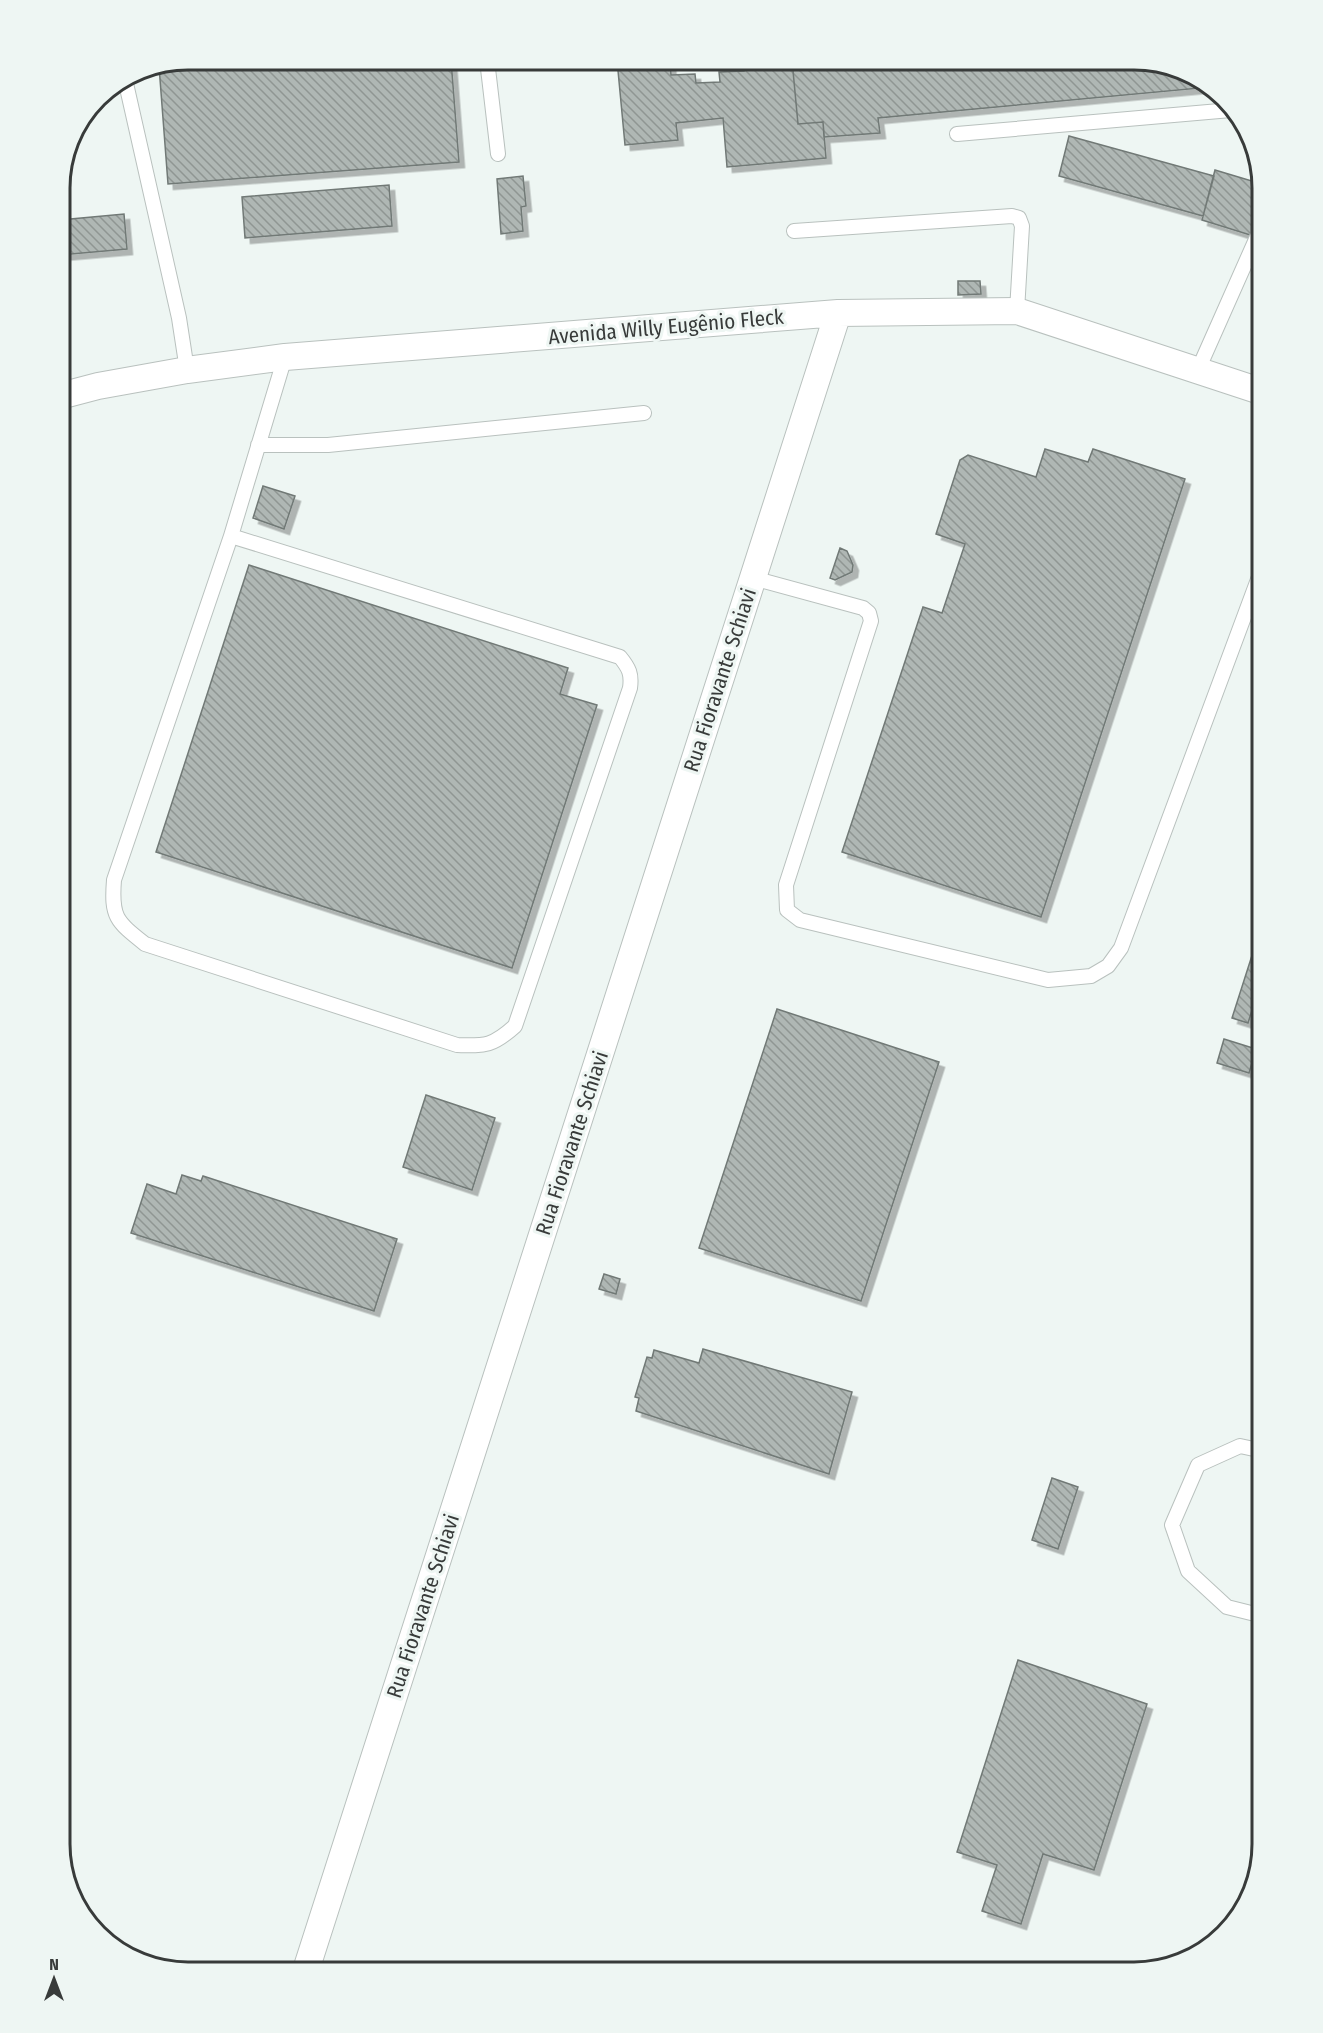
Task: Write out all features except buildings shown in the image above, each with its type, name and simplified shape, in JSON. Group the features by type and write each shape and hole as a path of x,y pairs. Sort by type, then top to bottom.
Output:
{"street":[{"name":"Avenida Willy Eugênio Fleck","path":"71,393 187,370 285,357 838,313 1017,311 1252,388"},
{"name":"Rua Fioravante Schiavi","path":"309,1962 838,313"}],"lane":[{"path":"488,71 498,154"},
{"path":"127,88 179,318 187,370"},
{"path":"957,134 1224,112"},
{"path":"794,231 1012,216 1019,218 1022,226 1017,311"},
{"path":"1198,370 1252,248"},
{"path":"231,536 620,657 629,667 632,678 630,688 515,1026 499,1040 481,1046 457,1045 145,944 127,930 116,917 112,901 114,880 231,536 285,357"},
{"path":"258,445 328,445 644,414"},
{"path":"753,578 863,608 869,613 871,621 786,885 788,910 800,920 1048,980 1091,976 1108,966 1121,948 1252,596"},
{"path":"1252,1449 1240,1446 1198,1465 1172,1525 1188,1571 1227,1607 1252,1613"}]}
